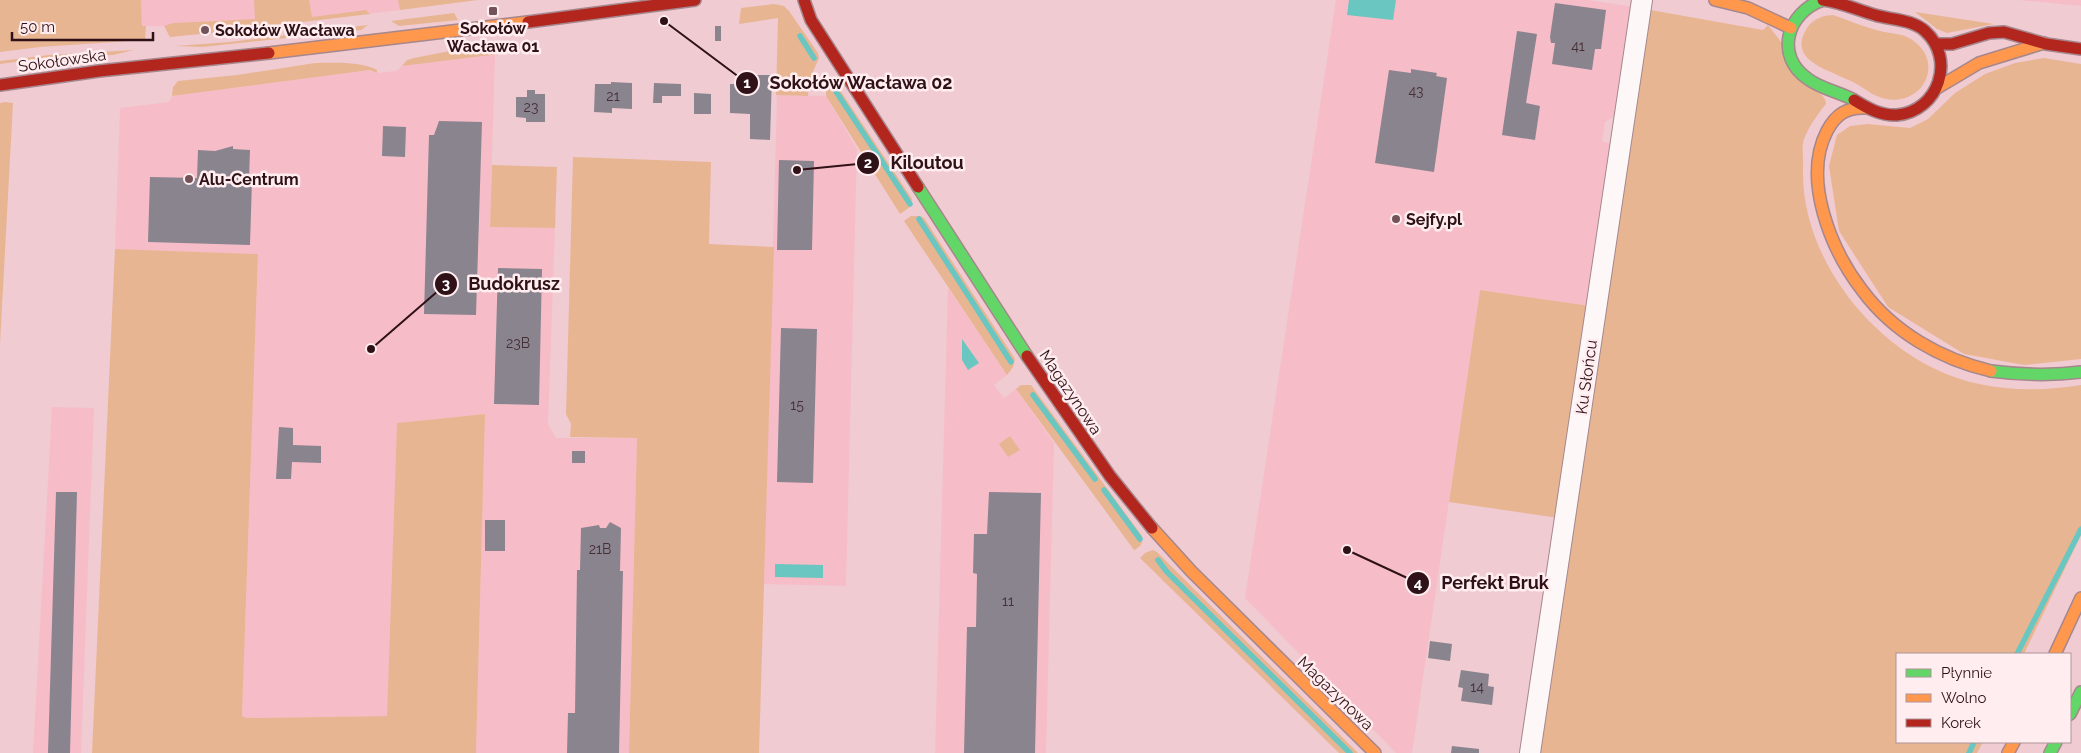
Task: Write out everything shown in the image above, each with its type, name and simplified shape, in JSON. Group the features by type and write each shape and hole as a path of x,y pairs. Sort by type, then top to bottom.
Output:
{"main road":[{"name":"Sokołowska","path":"0,86 100,71 282,53 694,0"},
{"name":"Magazynowa","path":"804,0 811,20 913,179 1032,364 1110,476 1145,521 1191,571 1375,753"},
{"path":"1715,0 1748,8 1791,28"},
{"path":"1937,88 1943,69 1942,60 1936,44 1922,28 1870,14 1849,3 1834,1 1809,3 1791,28 1788,48 1792,62 1801,73 1814,82 1839,92 1866,108 1890,116 1908,114 1922,106 1937,88 1979,63 2044,44"},
{"path":"1936,44 1953,45 1977,36 1997,32 2029,37 2044,44 2081,49"},
{"path":"1866,108 1846,109 1833,120 1821,136 1817,159 1821,197 1834,239 1844,263 1863,292 1890,321 1912,338 1935,352 1963,364 2008,376 2038,377 2081,372"},
{"path":"2055,653 2081,598"},
{"path":"2071,712 2081,692"}],"street":[{"name":"Ku Słońcu","path":"1530,753 1642,0"}],"shaded area":[{"path":"0,0 141,0 142,26 146,26 145,40 40,47 0,52"},
{"path":"141,0 398,0 400,10 170,37 164,26 142,26"},
{"path":"254,0 309,0 312,17 366,10 370,14 211,33 210,26 200,26 200,34 170,37 164,26 173,23 255,19"},
{"path":"398,0 478,0 400,10"},
{"path":"1336,0 1588,0 1635,7 1619,113 1605,122 1602,141 1614,145 1590,306 1480,290 1412,753 1396,753 1245,598"},
{"path":"2019,0 2081,0 2081,6"},
{"path":"774,4 784,6 789,11 818,53 819,58 809,81 808,96 776,95 778,18 739,24 741,8"},
{"path":"1645,9 1763,30 1768,25 1825,99 1826,104 1811,125 1803,142 1805,200 1812,230 1825,259 1841,286 1860,311 1882,334 1907,353 1951,376 1987,386 2005,388 2043,389 2081,385 2081,535 2024,653 1896,653 1896,743 1982,743 1977,753 1537,753"},
{"path":"1915,12 1994,24 1947,33 1937,29"},
{"path":"454,13 458,20 399,26 391,21"},
{"path":"1833,15 1874,29 1903,35 1915,42 1925,53 1928,65 1927,77 1921,87 1912,95 1900,99 1885,99 1812,62 1802,48 1802,39 1812,22 1819,18"},
{"path":"368,25 361,30 202,47 175,46 230,42"},
{"path":"497,42 499,54 402,66 407,60 414,58"},
{"path":"134,50 113,55 51,57 0,64 0,61 49,55"},
{"path":"495,54 490,226 555,228 548,424 556,438 637,438 629,753 476,753 485,414 397,423 387,716 246,718 242,716 258,254 115,249 120,108 169,102 172,96 370,70 377,73 396,71 402,66"},
{"path":"2044,58 2081,64 2081,359 2024,365 1964,354 1888,307 1839,231 1829,166 1837,135 1850,126 1867,124 1910,128 1928,119 1955,93 1985,74 2015,63"},
{"path":"315,63 363,65 377,70 377,73 370,70 172,96 173,87 178,81 237,75"},
{"path":"830,84 836,84 912,199 910,207 900,214 826,96 826,87"},
{"path":"777,95 826,96 857,149 846,586 764,584"},
{"path":"0,103 13,103 0,344"},
{"path":"573,157 711,162 709,244 774,247 759,753 629,753 637,438 570,437 571,424 566,414"},
{"path":"492,165 557,167 555,228 490,227"},
{"path":"911,216 924,218 1015,359 1013,367 1007,375 904,221"},
{"path":"115,249 258,254 242,716 246,718 387,716 397,423 485,414 476,753 92,753"},
{"path":"948,288 1007,375 994,385 1004,398 1016,389 1054,443 1046,753 935,753"},
{"path":"1480,290 1590,306 1559,518 1449,502"},
{"path":"1021,385 1031,385 1142,536 1142,543 1134,550 1016,389"},
{"path":"52,407 94,408 81,753 33,753"},
{"path":"1010,436 1020,450 1008,457 999,444"},
{"path":"1153,550 1358,753 1339,753 1140,558 1145,553"}],"water":[{"path":"1349,0 1396,0 1393,20 1347,15"},
{"path":"962,339 979,363 968,370 962,360"},
{"path":"775,564 823,565 823,578 775,577"}],"building":[{"path":"1555,3 1606,10 1601,49 1595,49 1592,70 1552,64 1555,43 1551,43 1550,37"},
{"name":"Sokołów Wacława","path":"209,26 210,33 201,34 201,27"},
{"path":"715,26 721,26 721,41 715,41"},
{"path":"1517,31 1537,34 1526,103 1540,106 1535,140 1502,135"},
{"path":"1411,69 1437,73 1436,76 1447,78 1434,172 1375,163 1389,70 1411,73"},
{"path":"751,75 772,75 770,140 750,139 750,114 730,113 730,84 751,84"},
{"path":"611,82 632,83 632,109 612,108 612,113 594,112 595,84 611,84"},
{"path":"654,83 681,84 681,96 662,96 662,103 653,103"},
{"path":"527,90 535,90 535,94 545,94 545,122 526,122 526,118 516,117 516,97 527,97"},
{"path":"694,93 711,94 711,114 694,114"},
{"path":"439,121 482,122 476,315 424,314 429,135 434,135"},
{"path":"383,126 406,127 405,157 382,156"},
{"path":"233,146 233,149 250,150 249,180 252,180 250,245 148,242 150,177 197,178 198,150 215,151"},
{"path":"779,160 814,161 812,250 777,250"},
{"path":"498,268 542,269 539,405 494,404"},
{"path":"781,328 817,329 813,483 777,482"},
{"path":"279,427 293,428 293,445 321,446 321,463 292,462 291,479 276,479"},
{"path":"572,451 585,451 585,463 572,463"},
{"path":"56,492 77,492 70,753 48,753"},
{"path":"989,492 1041,493 1035,753 964,753 967,627 976,627 977,574 973,573 974,534 987,534"},
{"path":"485,520 505,520 505,551 485,551"},
{"path":"610,522 621,528 620,571 623,571 619,753 567,753 568,713 575,713 577,570 580,570 581,528 599,525 600,528 606,528"},
{"path":"1430,641 1452,644 1450,661 1428,658"},
{"path":"1461,670 1489,674 1488,686 1494,687 1492,705 1461,701 1463,688 1458,687"},
{"path":"1452,746 1479,749 1479,753 1451,753"}],"waterway":[{"path":"800,36 814,58"},
{"path":"833,87 910,204"},
{"path":"919,219 1011,362"},
{"path":"1033,395 1095,479"},
{"path":"1104,490 1140,539"},
{"path":"2018,653 2081,529"},
{"path":"1158,560 1167,572 1350,753"},
{"path":"1969,753 1974,743"}],"traffic: fast":[{"path":"1823,0 1811,6 1793,24 1789,35 1788,47 1791,59 1797,69 1808,79 1854,100"},
{"path":"918,187 1027,356"},
{"path":"1991,371 2036,374 2081,372"},
{"path":"2071,712 2081,692"},
{"path":"2050,753 2055,743"}],"traffic: slow":[{"path":"1715,0 1748,8 1791,28"},
{"path":"269,53 528,22"},
{"path":"1937,88 1979,63 2044,43"},
{"path":"1866,108 1848,110 1838,116 1827,131 1820,150 1818,170 1819,192 1824,214 1840,255 1851,274 1874,305 1903,331 1936,351 1972,366 1991,371"},
{"path":"1152,528 1191,571 1375,753"},
{"path":"2055,653 2081,598"},
{"path":"2008,753 2013,743"}],"traffic: jam":[{"path":"528,22 695,0"},
{"path":"804,0 811,20 918,187"},
{"path":"1823,0 1914,24 1925,31 1934,42 1940,55 1941,69 1938,82 1932,94 1923,104 1912,111 1897,115 1885,114 1869,109 1854,100"},
{"path":"1936,44 1952,44 1989,33 2004,32 2046,44 2081,49"},
{"path":"0,85 99,71 269,53"},
{"path":"1027,356 1110,476 1152,528"}],"place":[{"name":"Sokołów Wacława 01","path":"493,11"},
{"name":"Sokołów Wacława 02","path":"664,21"},
{"name":"Sokołów Wacława","path":"205,30"},
{"name":"Kiloutou","path":"797,170"},
{"name":"Alu-Centrum","path":"189,179"},
{"name":"Sejfy.pl","path":"1396,219"},
{"name":"Budokrusz","path":"371,349"},
{"name":"Perfekt Bruk","path":"1347,550"}]}
